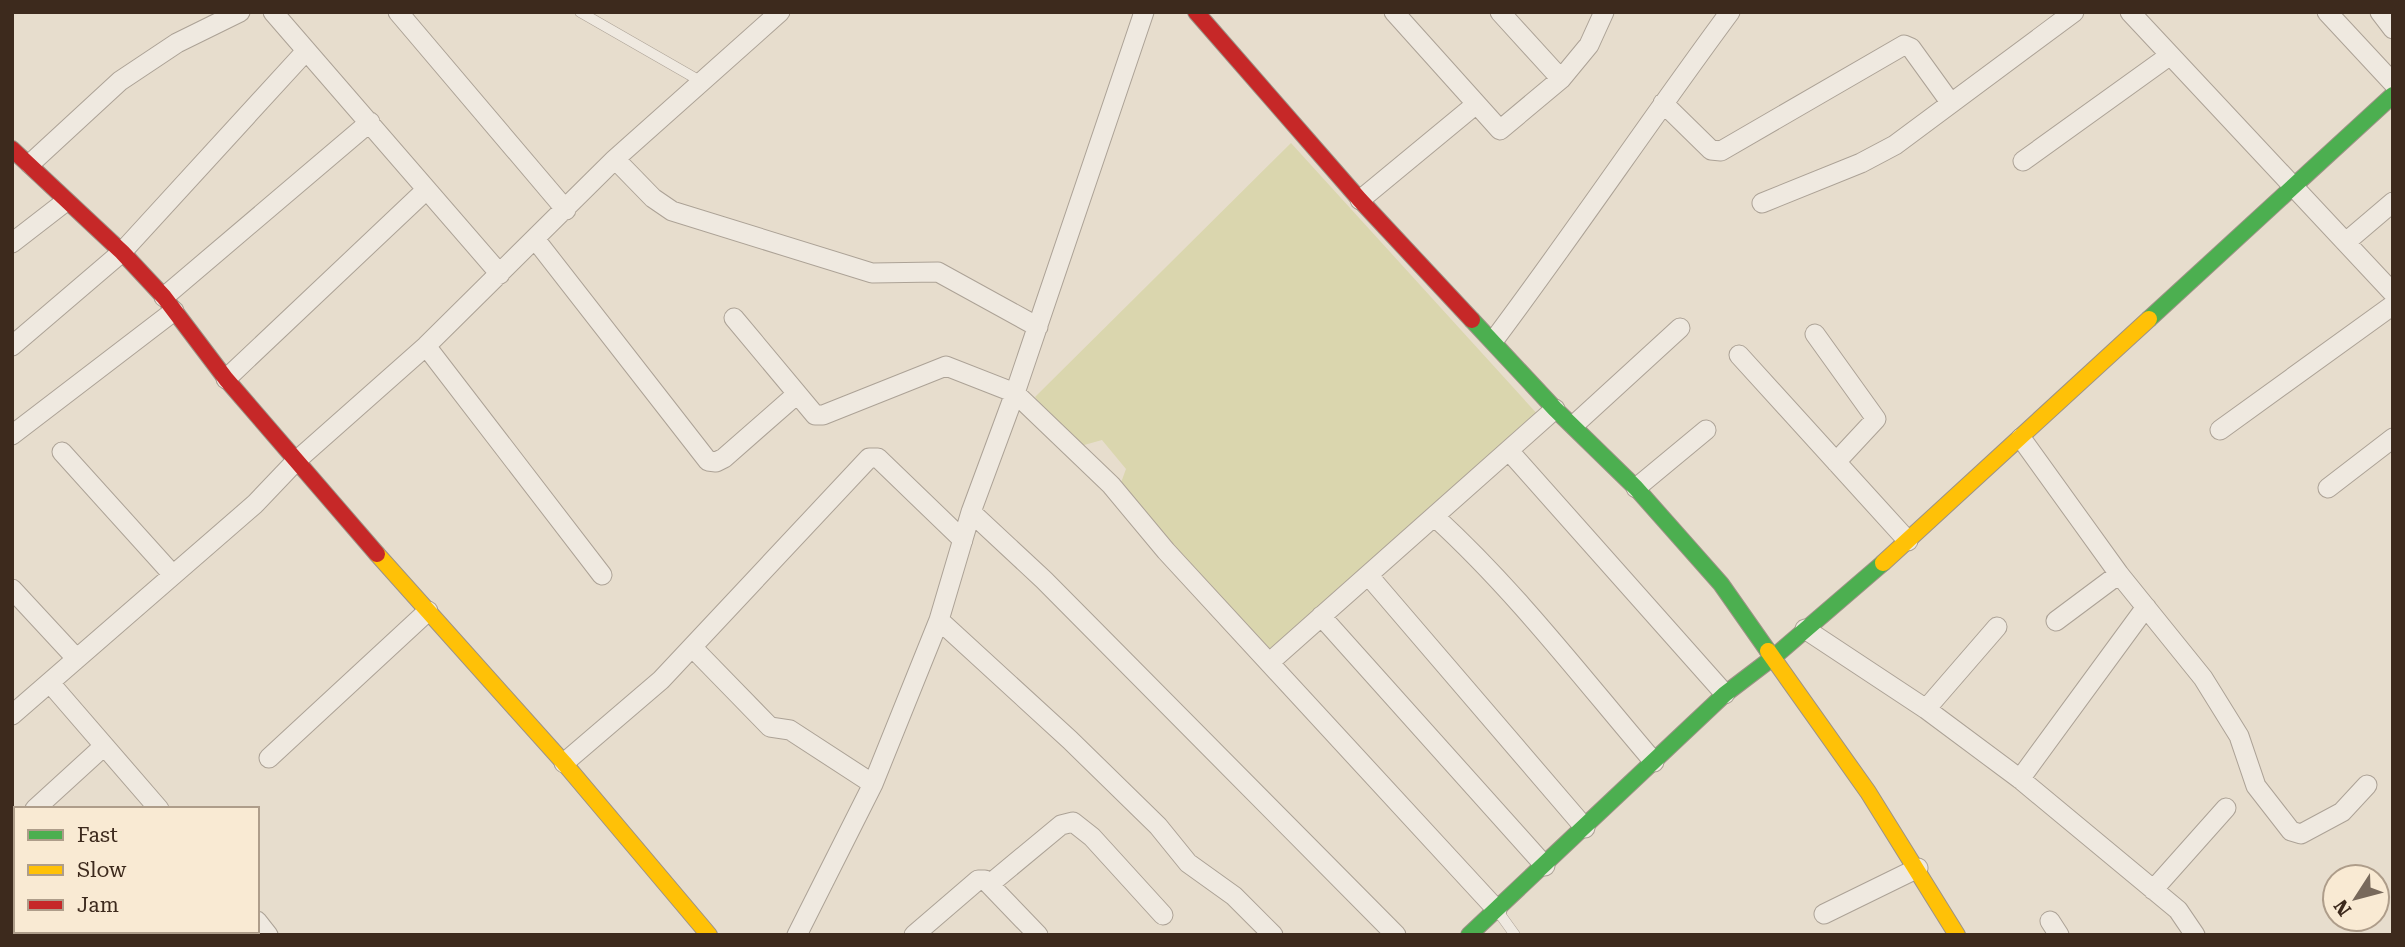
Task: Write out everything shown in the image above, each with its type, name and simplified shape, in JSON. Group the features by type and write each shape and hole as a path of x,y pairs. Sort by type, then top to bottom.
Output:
{"street":[{"path":"30,164 120,81 177,43 240,12"},
{"path":"273,12 500,274"},
{"path":"398,12 565,210"},
{"path":"12,715 256,504 295,462 426,346 615,159 780,12"},
{"path":"797,935 873,784 939,620 971,512 1038,327 1144,12"},
{"path":"1196,12 1360,200 1494,340 1555,409 1636,488 1721,584 1774,656 1918,868 1957,935"},
{"path":"1394,12 1500,131 1561,79 1589,45 1604,12"},
{"path":"1500,12 1561,79"},
{"path":"1494,340 1590,211 1663,103 1730,12"},
{"path":"1762,203 1884,151 2074,12"},
{"path":"2130,12 2393,293"},
{"path":"2327,12 2393,83"},
{"path":"2380,12 2393,29"},
{"path":"1663,103 1711,150 1721,151 1904,45 1911,48 1950,102"},
{"path":"12,346 122,252 306,51"},
{"path":"2023,161 2169,56"},
{"path":"1469,935 1725,694 1774,656 1908,541 2393,95"},
{"path":"1360,200 1475,105"},
{"path":"12,435 169,304 370,122"},
{"path":"12,149 30,164 65,202 122,252 169,304 226,379 295,462 564,763 709,935"},
{"path":"615,159 653,198 671,211 872,273 938,272 1038,327"},
{"path":"226,379 426,190"},
{"path":"12,243 65,202"},
{"path":"2346,242 2393,202"},
{"path":"535,239 709,461 724,458 797,394"},
{"path":"2220,430 2393,304"},
{"path":"734,318 816,415 823,415 951,365 1015,393 1111,485 1166,551 1497,910"},
{"path":"1574,425 1680,328"},
{"path":"1815,334 1876,419 1836,462"},
{"path":"426,346 602,575"},
{"path":"1739,355 1908,541"},
{"path":"1270,662 1510,452 1555,409"},
{"path":"1636,488 1706,430"},
{"path":"2021,438 2119,574 2203,678 2239,736 2256,786 2291,831 2301,834 2342,812 2367,785"},
{"path":"2328,488 2393,438"},
{"path":"62,452 173,575"},
{"path":"1510,452 1725,694"},
{"path":"564,763 661,680 693,648 869,458 878,458 963,540"},
{"path":"971,512 1044,580 1396,935"},
{"path":"1435,517 1465,543 1654,762"},
{"path":"2056,621 2119,574"},
{"path":"1368,575 1585,828"},
{"path":"12,590 76,658"},
{"path":"2020,779 2146,607"},
{"path":"269,758 428,611"},
{"path":"1321,616 1545,866"},
{"path":"939,620 1070,740 1158,826 1188,863 1234,896 1273,935"},
{"path":"1926,709 1997,627"},
{"path":"1805,629 1926,709 2020,779 2178,910 2195,935"},
{"path":"693,648 770,727 790,730 873,784"},
{"path":"50,684 151,806"},
{"path":"37,807 104,746"},
{"path":"2154,890 2226,808"},
{"path":"991,883 1061,825 1073,822 1092,837 1163,915"},
{"path":"1824,915 1918,868"},
{"path":"914,935 978,880 991,883 1038,935"}],"lane":[{"path":"580,12 673,68 703,82"},
{"path":"1497,910 1515,935"}],"shaded area":[{"path":"1291,143 1540,417 1269,655 1119,488 1126,469 1102,440 1077,447 1035,397"}],"traffic: fast":[{"path":"2149,319 2393,95"},
{"path":"1472,320 1555,409 1636,488 1721,584 1768,651"},
{"path":"1469,935 1725,694 1775,656 1883,563"}],"traffic: slow":[{"path":"1883,563 2149,319"},
{"path":"377,554 564,763 709,935"},
{"path":"1768,651 1868,792 1957,935"}],"traffic: jam":[{"path":"1196,12 1360,200 1472,320"},
{"path":"12,149 122,252 164,297 226,379 377,554"}]}
